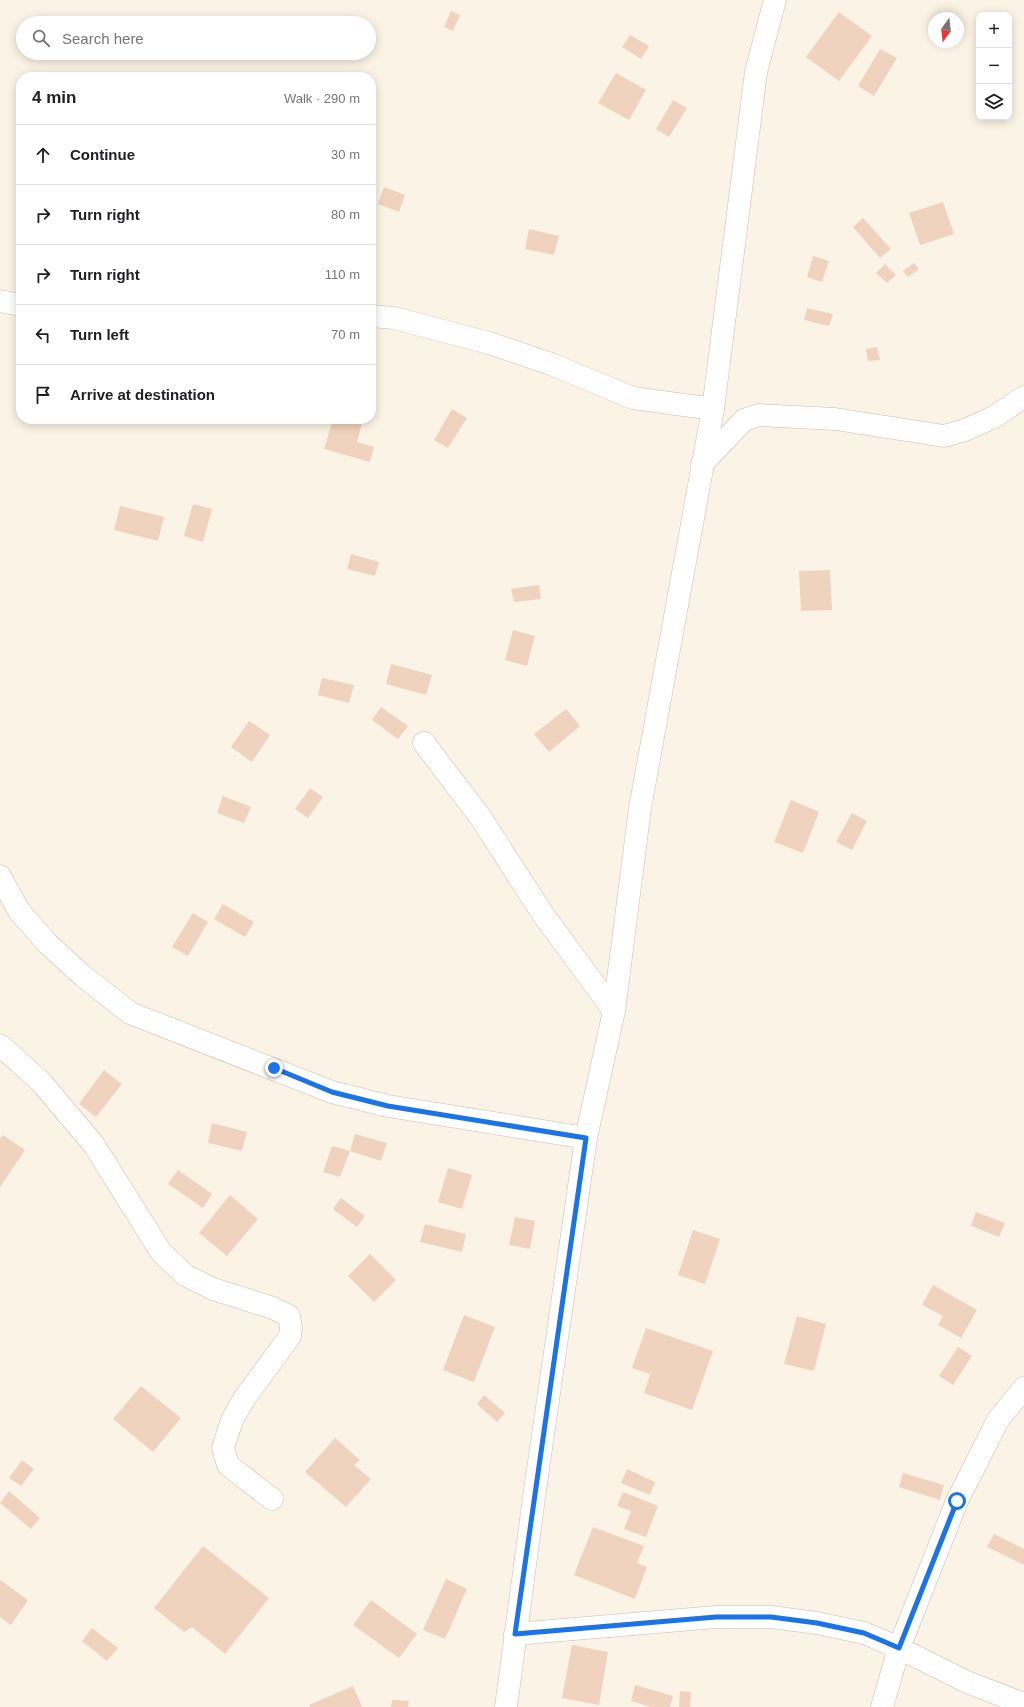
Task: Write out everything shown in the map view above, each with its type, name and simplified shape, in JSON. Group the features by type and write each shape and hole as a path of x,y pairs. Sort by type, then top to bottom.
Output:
{"street":[{"path":"506,1707 515,1634 586,1138 614,1011 640,808 713,409 756,72 775,0"},
{"path":"0,302 16,304"},
{"path":"376,316 394,318 489,343 551,364 633,398 713,409"},
{"path":"702,464 744,420 759,415 835,419 944,436 965,430 994,417 1024,397"},
{"path":"424,743 481,818 542,912 614,1011"},
{"path":"0,876 19,910 47,942 83,976 130,1013 332,1092 388,1106 586,1138"},
{"path":"0,1045 41,1082 94,1145 161,1252 185,1275 213,1289 273,1308 289,1316 291,1328 290,1336 244,1399 232,1420 223,1448 228,1465 272,1499"},
{"path":"882,1707 899,1648 957,1501 998,1420 1024,1388"},
{"path":"515,1634 716,1617 771,1617 817,1623 864,1633 899,1648 967,1682 1024,1704"}],"building":[{"path":"451,11 460,15 453,31 444,27"},
{"path":"839,12 872,36 839,81 806,57"},
{"path":"630,35 649,46 641,59 622,47"},
{"path":"880,49 897,58 874,96 858,86"},
{"path":"616,73 646,90 629,120 598,103"},
{"path":"673,100 687,108 669,137 656,129"},
{"path":"384,187 405,195 399,212 378,204"},
{"path":"943,202 954,234 920,245 909,213"},
{"path":"863,218 891,249 880,258 853,227"},
{"path":"529,229 559,236 554,255 525,249"},
{"path":"813,256 829,261 822,282 807,277"},
{"path":"914,263 919,269 908,277 903,271"},
{"path":"885,264 896,275 887,283 876,273"},
{"path":"807,308 833,314 829,326 804,320"},
{"path":"877,347 880,360 868,361 866,349"},
{"path":"452,409 467,418 448,448 434,440"},
{"path":"332,424 362,424 357,442 374,447 370,462 324,449"},
{"path":"193,504 212,509 203,542 184,536"},
{"path":"120,506 164,517 158,541 114,530"},
{"path":"351,554 379,562 375,576 347,569"},
{"path":"830,570 832,610 801,611 799,571"},
{"path":"539,585 541,599 514,602 511,589"},
{"path":"513,630 535,636 527,666 505,660"},
{"path":"391,664 432,675 426,695 386,684"},
{"path":"322,678 354,685 349,703 318,695"},
{"path":"381,707 408,726 398,739 372,720"},
{"path":"566,709 580,726 549,752 534,734"},
{"path":"249,721 270,735 252,762 231,747"},
{"path":"310,788 323,797 308,818 295,809"},
{"path":"223,796 251,807 244,823 217,813"},
{"path":"791,800 819,812 803,853 774,842"},
{"path":"852,813 867,821 852,850 836,842"},
{"path":"223,904 254,922 245,937 214,919"},
{"path":"193,913 208,922 188,956 172,947"},
{"path":"104,1070 122,1084 96,1117 79,1104"},
{"path":"212,1123 247,1132 242,1151 208,1143"},
{"path":"355,1134 387,1143 381,1161 350,1151"},
{"path":"3,1135 25,1150 0,1187 0,1139"},
{"path":"332,1146 350,1151 340,1177 323,1172"},
{"path":"448,1168 472,1175 462,1209 438,1202"},
{"path":"178,1170 212,1194 203,1208 168,1184"},
{"path":"230,1195 258,1219 227,1256 199,1233"},
{"path":"341,1198 365,1216 357,1227 333,1209"},
{"path":"976,1212 1005,1223 999,1237 971,1226"},
{"path":"515,1217 535,1221 530,1249 509,1245"},
{"path":"425,1224 466,1234 462,1252 420,1242"},
{"path":"693,1230 720,1239 705,1284 678,1275"},
{"path":"370,1254 396,1280 374,1302 348,1276"},
{"path":"933,1285 977,1310 961,1338 938,1325 943,1316 922,1305"},
{"path":"464,1315 495,1327 474,1382 443,1370"},
{"path":"797,1316 826,1324 814,1371 784,1364"},
{"path":"646,1328 713,1351 692,1410 644,1393 650,1374 632,1368"},
{"path":"958,1347 972,1356 953,1385 939,1376"},
{"path":"141,1386 181,1418 153,1452 113,1419"},
{"path":"484,1395 505,1413 497,1422 477,1404"},
{"path":"335,1438 360,1460 354,1465 371,1479 346,1507 305,1472"},
{"path":"22,1460 34,1469 21,1486 9,1478"},
{"path":"627,1469 655,1482 650,1495 621,1483"},
{"path":"903,1473 944,1485 940,1500 899,1487"},
{"path":"9,1491 40,1518 31,1529 0,1503"},
{"path":"623,1492 658,1506 646,1537 624,1529 631,1511 617,1506"},
{"path":"593,1527 644,1546 637,1563 647,1567 635,1599 574,1575"},
{"path":"994,1534 1024,1549 1024,1565 987,1547"},
{"path":"203,1546 269,1598 225,1654 192,1627 184,1632 154,1608"},
{"path":"446,1579 467,1589 445,1639 423,1630"},
{"path":"0,1580 28,1600 11,1625 0,1617"},
{"path":"371,1600 417,1634 399,1658 353,1625"},
{"path":"92,1628 118,1648 107,1661 82,1641"},
{"path":"572,1645 608,1652 599,1705 562,1698"},
{"path":"635,1685 673,1696 670,1707 651,1707 631,1701"},
{"path":"353,1686 362,1707 310,1707 309,1705"},
{"path":"680,1691 691,1692 690,1707 679,1707"},
{"path":"392,1700 409,1701 408,1707 391,1707"}],"route":[{"path":"274,1068 332,1092 388,1106 460,1119 586,1138 515,1634 716,1617 771,1617 817,1623 864,1633 899,1648 957,1501"}]}
